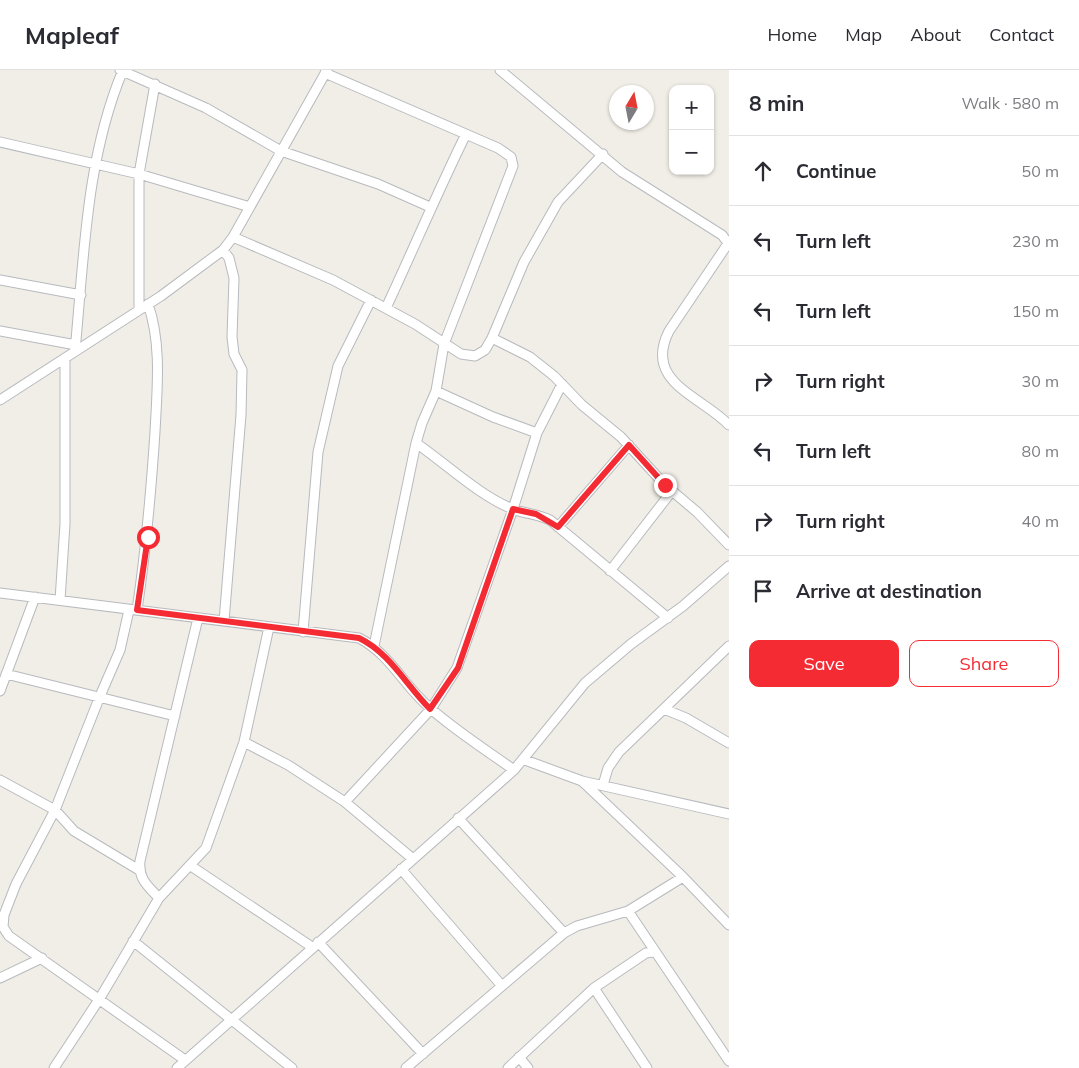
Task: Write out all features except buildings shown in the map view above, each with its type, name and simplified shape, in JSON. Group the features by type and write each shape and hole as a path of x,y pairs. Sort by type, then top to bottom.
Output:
{"street":[{"path":"75,348 94,162 105,116 122,70 206,108 281,151 378,184 430,207"},
{"path":"500,70 603,154 622,172 722,235 729,243 669,331 664,341 662,354 664,366 674,383 729,425"},
{"path":"0,401 65,358 75,348 148,304 223,250 233,237 326,72 498,148 511,157 513,166 444,344 436,391 422,423 416,443 374,646"},
{"path":"139,309 139,174 155,84"},
{"path":"386,308 426,223 430,207 466,134"},
{"path":"0,142 94,162 250,207"},
{"path":"233,237 333,280 415,324 461,354 475,356 485,350 492,338 524,262 558,202 603,154"},
{"path":"223,250 229,258 234,278 232,337 234,354 242,370 242,415 224,621"},
{"path":"0,280 81,294"},
{"path":"303,632 318,452 329,400 342,355 371,300"},
{"path":"148,304 155,340 157,392 148,537 133,610 120,650 55,810 16,884 4,915 3,927 9,936 100,998 185,1060"},
{"path":"0,331 75,348"},
{"path":"492,338 530,357 562,384 582,405 629,445 672,491 729,545"},
{"path":"60,600 65,524 65,358"},
{"path":"345,802 430,709 458,668 537,433 562,384"},
{"path":"436,391 537,433"},
{"path":"416,443 471,484 513,509 536,514 558,527 668,618"},
{"path":"558,527 629,445"},
{"path":"610,571 672,491"},
{"path":"177,1068 525,760 585,684 631,644 668,618 729,566"},
{"path":"0,593 359,638 374,646 430,709 514,770"},
{"path":"0,691 35,597"},
{"path":"159,898 142,880 139,870 198,618"},
{"path":"54,1068 100,998 159,898 206,848 244,742 269,627"},
{"path":"603,785 611,762 729,646"},
{"path":"6,674 175,716"},
{"path":"664,709 686,718 728,741"},
{"path":"244,742 288,765 345,802 413,859"},
{"path":"525,760 582,781 729,814"},
{"path":"0,780 55,810 74,831 139,870"},
{"path":"582,781 683,877 726,914 729,925"},
{"path":"458,818 564,933"},
{"path":"191,866 315,945 423,1054"},
{"path":"401,869 502,986"},
{"path":"406,1068 564,933 577,926 628,911 683,877"},
{"path":"628,911 653,952 729,1061"},
{"path":"133,941 292,1068"},
{"path":"508,1068 594,988 646,953 653,952"},
{"path":"0,978 42,958"},
{"path":"594,988 646,1068"},
{"path":"519,1057 528,1068"}],"route":[{"path":"148,537 137,610 359,638 374,646 386,656 430,709 458,668 469,630 513,509 536,514 550,520 558,527 629,445 665,485"}]}
